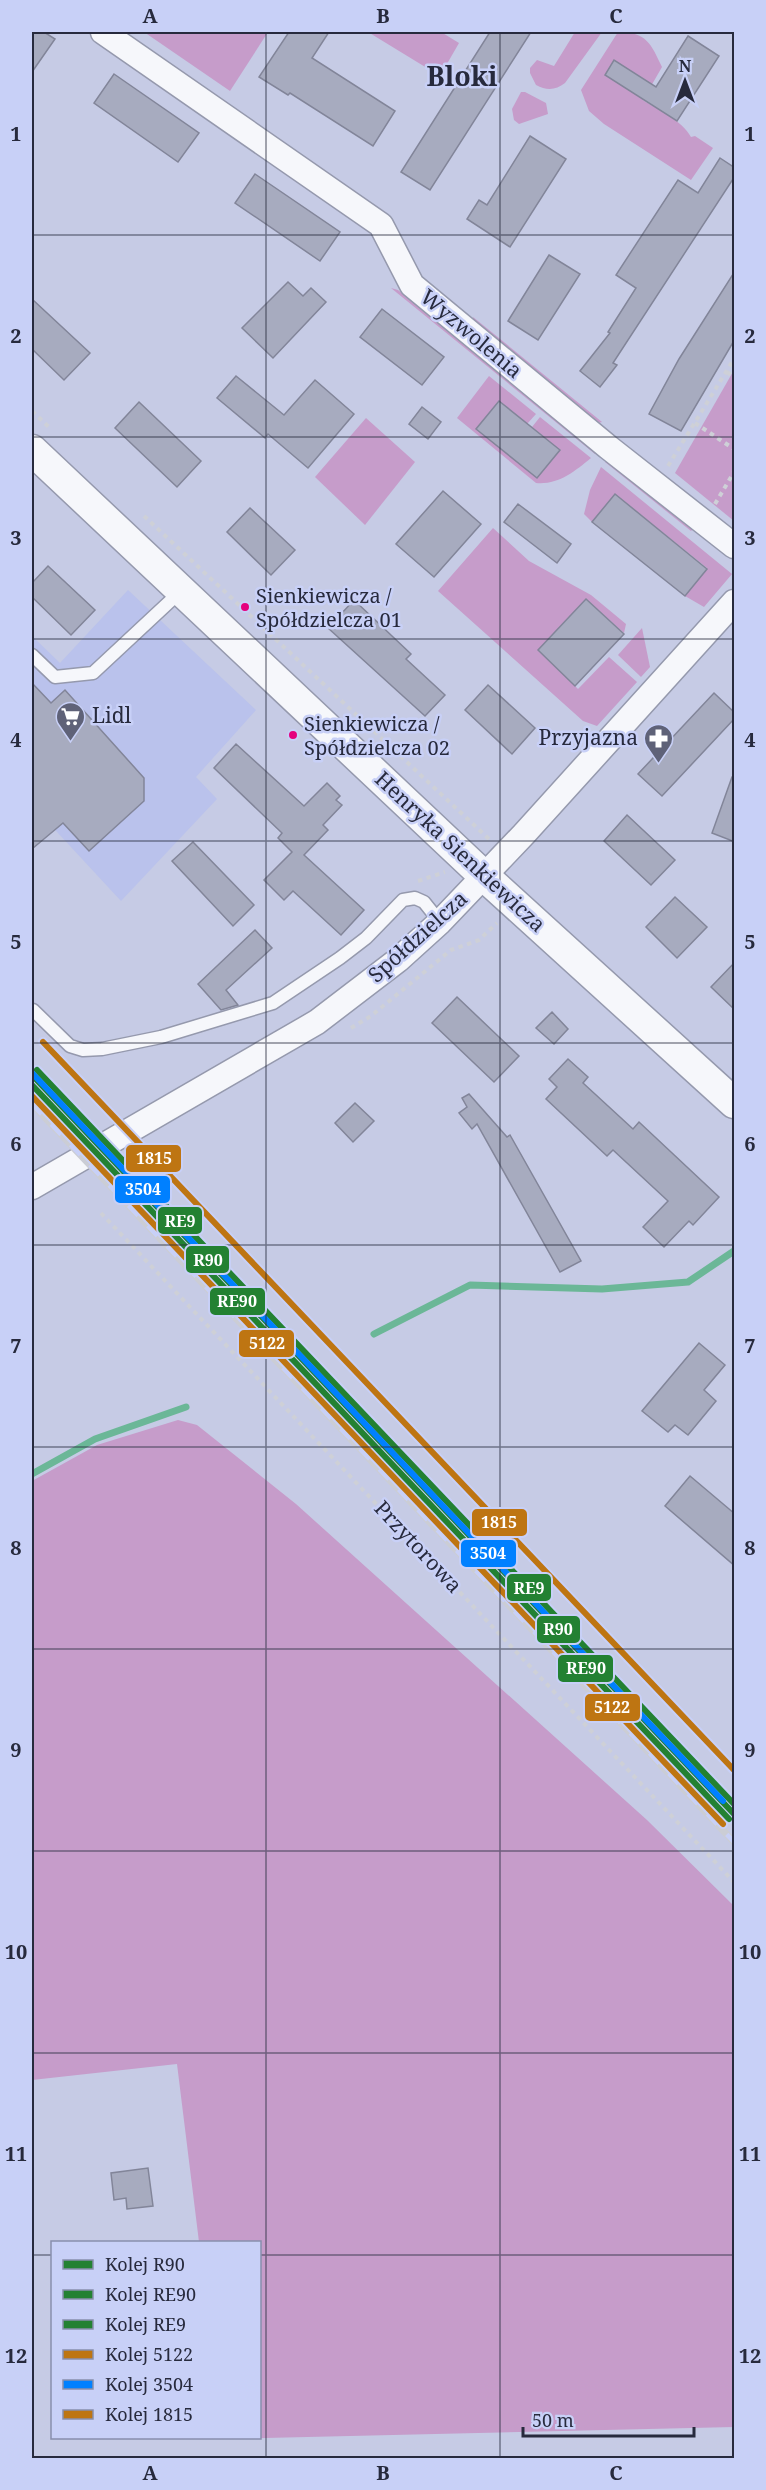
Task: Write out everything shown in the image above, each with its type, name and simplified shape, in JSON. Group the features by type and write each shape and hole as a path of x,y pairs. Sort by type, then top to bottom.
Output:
{"street":[{"name":"Wyzwolenia","path":"104,32 381,225 412,285 608,447 735,546"},
{"name":"Henryka Sienkiewicza","path":"32,450 484,876 735,1103"},
{"name":"Spółdzielcza","path":"32,1187 317,1022 398,960 440,922 602,752 735,602"}],"lane":[{"path":"32,655 55,677 93,673 181,591"},
{"path":"33,1010 70,1046 83,1050 102,1049 161,1037 273,1003 366,938 403,900 415,898 424,902 440,922"}],"path":[{"path":"675,474 667,467 735,359"},
{"path":"727,372 735,377"},
{"path":"32,411 58,436"},
{"path":"695,423 735,449"},
{"path":"706,499 714,505 735,472"},
{"path":"136,509 505,854"},
{"path":"439,962 451,950 478,940 516,905"},
{"name":"Przytorowa","path":"101,1213 735,1882"}],"shaded area":[{"path":"144,32 268,32 230,91"},
{"path":"368,32 441,32 459,43 440,76"},
{"path":"575,32 602,32 565,83 551,89 536,85 530,68 537,60 554,66"},
{"path":"618,32 642,37 655,52 662,67 643,100 676,120 691,137 695,136 713,148 691,180 604,124 589,111 581,90"},
{"path":"521,92 546,103 548,114 519,124 514,120 512,109"},
{"path":"391,288 398,290 595,448 595,454"},
{"path":"473,317 602,422 598,423 474,323"},
{"path":"734,370 734,521 675,473"},
{"path":"489,376 536,414 527,424 560,450 532,427 540,417 591,458 559,480 536,483 457,418"},
{"path":"366,418 415,462 365,525 315,477"},
{"path":"608,461 694,528 691,531 605,462"},
{"path":"601,467 732,574 704,607 685,596 707,568 615,494 592,522 584,514 590,490"},
{"path":"493,528 529,561 591,595 626,624 624,633 586,599 539,649 578,689 609,657 637,682 597,726 583,721 438,591"},
{"path":"128,590 256,710 196,777 217,799 121,901 32,805 32,636 60,663"},
{"path":"642,628 650,667 641,677 618,655"},
{"path":"178,1420 197,1425 296,1504 647,1820 734,1906 734,2427 261,2438 261,2241 199,2241 177,2064 32,2080 32,1481 97,1445"}],"building":[{"path":"32,32 44,32 55,39 32,72"},
{"path":"289,32 329,32 312,58 395,111 373,146 290,93 288,95 259,77"},
{"path":"490,32 531,32 430,190 401,172"},
{"path":"688,36 719,56 677,121 605,75 614,60 656,87"},
{"path":"114,74 199,133 178,162 94,103"},
{"path":"530,136 566,159 510,247 467,219 479,200 487,205"},
{"path":"720,158 735,168 735,176 613,363 617,365 600,387 580,371 610,333 608,332 636,288 616,275 678,180 698,193"},
{"path":"255,174 340,232 320,261 235,203"},
{"path":"549,255 580,274 538,340 508,321"},
{"path":"735,271 735,339 681,431 649,414 679,359"},
{"path":"288,282 303,296 311,288 326,302 273,358 242,328"},
{"path":"32,299 90,353 64,380 32,349"},
{"path":"382,309 444,357 422,385 360,337"},
{"path":"236,376 284,415 315,380 354,414 308,468 268,434 265,438 217,398"},
{"path":"499,401 560,450 537,478 476,429"},
{"path":"139,402 201,461 177,487 115,428"},
{"path":"422,407 441,422 428,439 409,424"},
{"path":"443,491 481,524 434,577 396,544"},
{"path":"615,494 707,569 685,596 592,522"},
{"path":"518,504 571,544 557,563 504,522"},
{"path":"250,508 295,550 271,575 227,532"},
{"path":"48,566 95,610 71,635 32,597 32,583"},
{"path":"586,599 624,634 575,686 538,650"},
{"path":"354,600 411,654 406,659 445,695 425,716 328,628"},
{"name":"Lidl","path":"32,683 51,703 65,690 144,778 144,801 89,851 63,823 32,849"},
{"path":"488,685 535,728 512,754 465,710"},
{"path":"714,693 735,713 735,718 662,796 638,774"},
{"path":"236,744 304,806 327,783 340,796 336,800 342,805 323,825 328,830 304,855 364,910 341,935 293,891 284,900 264,880 292,852 278,838 282,833 214,768"},
{"path":"732,777 735,777 735,842 712,833"},
{"path":"627,815 675,860 651,885 604,841"},
{"path":"193,842 254,905 233,926 172,861"},
{"path":"675,897 707,927 677,958 646,927"},
{"path":"255,930 272,948 226,990 238,1005 221,1010 198,984"},
{"path":"735,962 735,1010 711,987"},
{"path":"457,997 519,1056 494,1082 432,1023"},
{"path":"552,1012 568,1029 554,1044 536,1028"},
{"path":"568,1059 588,1077 583,1083 633,1129 639,1122 719,1197 693,1225 689,1221 664,1247 643,1227 668,1201 613,1150 607,1156 546,1099 557,1087 549,1079"},
{"path":"469,1094 507,1137 510,1135 581,1261 560,1272 477,1124 472,1129 459,1113 467,1107 462,1098"},
{"path":"355,1103 374,1121 353,1142 335,1123"},
{"path":"699,1343 725,1365 704,1390 716,1401 688,1435 675,1425 668,1432 642,1411"},
{"path":"690,1476 735,1514 735,1566 665,1506"},
{"path":"148,2168 153,2206 127,2209 126,2198 114,2200 111,2173"}],"waterway":[{"path":"374,1334 470,1285 602,1289 688,1282 734,1251"},
{"path":"32,1474 95,1439 186,1407"}],"railway":[{"path":"32,1104 734,1842"}],"rail line":[{"name":"1815","path":"43,1042 734,1770"},
{"name":"RE9","path":"37,1070 734,1804"},
{"name":"3504","path":"32,1073 723,1801"},
{"name":"R90","path":"32,1075 734,1814"},
{"name":"RE90","path":"32,1085 729,1819"},
{"name":"5122","path":"32,1096 723,1824"}],"place":[{"name":"Sienkiewicza / Spółdzielcza 01","path":"245,607"},
{"name":"Sienkiewicza / Spółdzielcza 02","path":"293,735"},
{"name":"Lidl","path":"71,742"},
{"name":"Przyjazna","path":"659,764"}],"district":[{"name":"Bloki","path":"462,77"}]}
